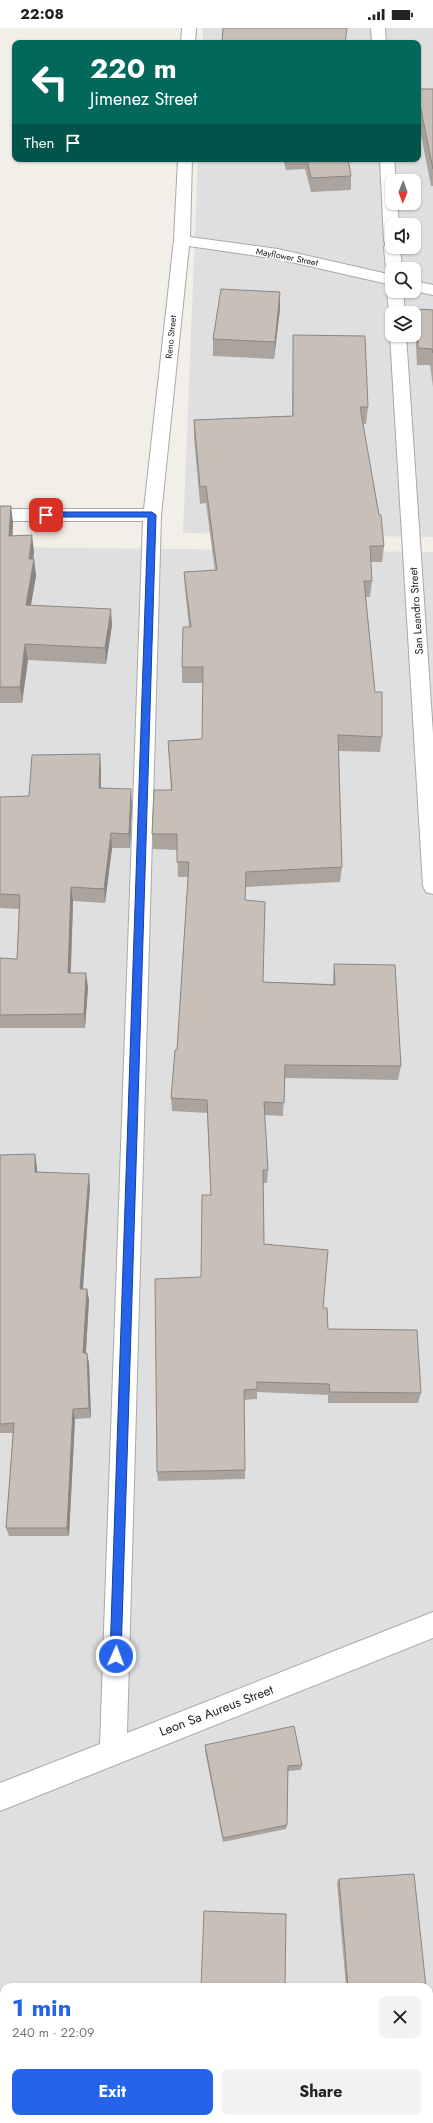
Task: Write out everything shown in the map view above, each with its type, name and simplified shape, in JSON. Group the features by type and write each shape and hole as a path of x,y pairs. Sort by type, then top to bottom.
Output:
{"street":[{"path":"188,40 189,28"},
{"path":"378,28 379,40"},
{"name":"Reno Street","path":"113,1751 152,515 182,240 184,162"},
{"path":"387,162 391,218"},
{"name":"Mayflower Street","path":"182,240 278,254 385,278"},
{"path":"421,287 433,290"},
{"name":"San Leandro Street","path":"398,342 433,886"},
{"path":"0,515 152,515"},
{"name":"Leon Sa Aureus Street","path":"0,1797 433,1625"}],"shaded area":[{"path":"203,28 433,28 433,537 183,533 198,162 421,162 421,40 203,40"},
{"path":"0,547 433,552 433,1983 0,1983"}],"building":[{"path":"223,28 347,28 345,40 222,40"},
{"path":"421,89 433,89 433,169 421,110"},
{"path":"308,162 349,162 351,176 311,178"},
{"path":"221,289 280,292 275,342 213,339"},
{"path":"421,309 433,310 433,353 432,349 418,348 418,342 421,342"},
{"path":"293,335 365,336 368,407 360,407 379,515 381,515 384,546 370,546 372,581 364,581 375,692 382,692 382,737 338,735 342,867 246,872 245,900 265,902 263,982 335,985 334,964 395,965 401,1066 285,1065 284,1103 264,1102 268,1170 263,1170 264,1244 328,1250 323,1308 327,1308 328,1329 417,1330 421,1393 330,1392 329,1384 257,1382 257,1389 244,1390 245,1470 157,1472 155,1279 201,1277 202,1195 211,1195 207,1100 171,1098 175,1050 177,1050 189,862 177,862 177,834 152,834 154,790 172,790 168,741 202,739 203,667 182,667 183,627 191,627 184,572 217,570 206,486 200,487 194,420 293,416"},
{"path":"0,506 11,506 9,536 32,535 29,559 34,559 26,605 111,609 105,648 25,644 20,687 0,687"},
{"path":"100,754 99,788 131,789 129,834 111,833 104,889 71,887 68,973 86,973 84,1014 0,1015 0,958 17,959 20,895 0,894 0,797 29,796 32,755"},
{"path":"35,1154 35,1172 89,1174 80,1289 87,1289 83,1353 87,1353 89,1408 73,1409 67,1528 6,1528 14,1423 0,1424 0,1155"},
{"path":"294,1726 302,1765 288,1766 287,1825 223,1838 205,1745"},
{"path":"414,1874 426,1983 348,1983 339,1879"},
{"path":"204,1911 286,1914 285,1983 201,1983"}],"route":[{"path":"46,515 152,515 116,1656"}]}
